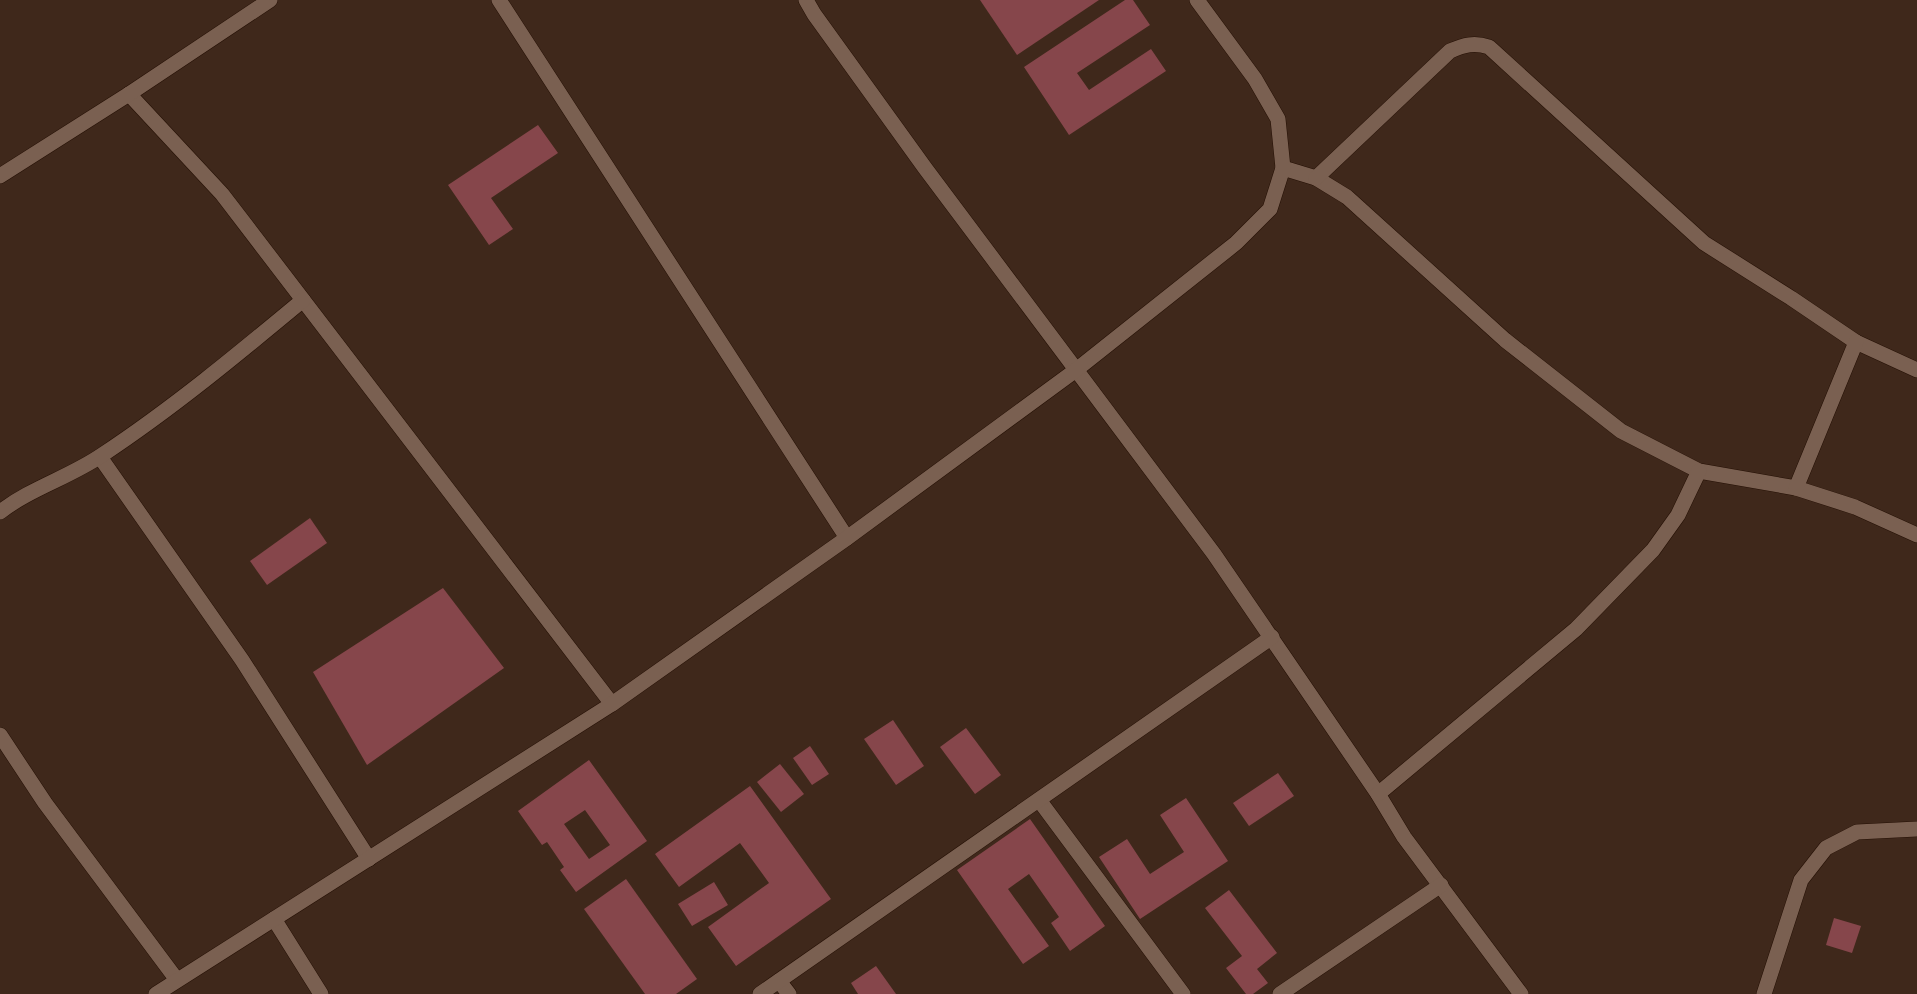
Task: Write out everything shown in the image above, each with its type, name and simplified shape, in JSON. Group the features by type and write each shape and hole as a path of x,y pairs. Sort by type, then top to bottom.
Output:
{"street":[{"path":"0,176 129,94 270,0"},
{"path":"499,0 847,538"},
{"path":"806,0 814,14 925,168 1214,554 1378,794 1404,837 1521,994"},
{"path":"156,994 612,704 847,538 1076,370 1236,243 1270,209 1283,168 1278,119 1255,80 1197,0"},
{"path":"1316,178 1450,51 1465,44 1479,44 1489,47 1704,242 1856,342 1917,370"},
{"path":"129,94 222,194 612,704"},
{"path":"1283,168 1316,178 1347,197 1505,340 1621,431 1699,471 1796,488 1855,507 1917,535"},
{"path":"0,512 26,495 100,457 133,434 211,375 304,300"},
{"path":"1796,488 1856,342"},
{"path":"100,457 242,660 369,859"},
{"path":"1378,794 1576,629 1653,550 1678,515 1699,471"},
{"path":"760,994 1272,637"},
{"path":"0,735 45,803 177,980"},
{"path":"1039,800 1183,994"},
{"path":"1764,994 1801,880 1826,848 1857,832 1917,829"},
{"path":"1280,994 1441,885"},
{"path":"274,919 321,994"},
{"path":"779,981 789,994"}],"building":[{"path":"980,0 1099,0 1017,55"},
{"path":"1125,0 1133,0 1150,25 1077,73 1089,90 1151,49 1166,71 1069,135 1024,67"},
{"path":"538,125 558,153 491,198 513,229 489,245 448,185"},
{"path":"310,518 327,543 267,585 250,561"},
{"path":"443,588 504,668 367,765 313,672"},
{"path":"893,720 924,766 896,785 864,739"},
{"path":"966,728 1001,775 975,794 940,747"},
{"path":"810,746 829,774 812,785 793,758"},
{"path":"589,760 647,841 576,892 560,870 564,867 547,842 542,845 518,811","holes":["585,810 610,845 589,859 564,824"]},
{"path":"780,764 804,794 781,812 757,782"},
{"path":"1278,773 1294,796 1249,826 1233,803"},
{"path":"750,786 831,899 736,966 708,927 769,883 740,843 679,887 655,854"},
{"path":"1186,798 1228,861 1140,919 1099,857 1127,839 1150,874 1184,852 1160,815"},
{"path":"1030,819 1105,926 1070,951 1051,923 1059,917 1029,874 1008,889 1049,946 1023,964 957,870"},
{"path":"626,879 697,979 676,994 645,994 584,909"},
{"path":"714,882 728,905 692,926 678,904"},
{"path":"1229,890 1277,953 1257,969 1268,983 1253,994 1246,994 1226,968 1242,956 1205,908"},
{"path":"1834,918 1861,926 1852,953 1826,945"},
{"path":"876,966 896,994 858,994 851,983"}]}
